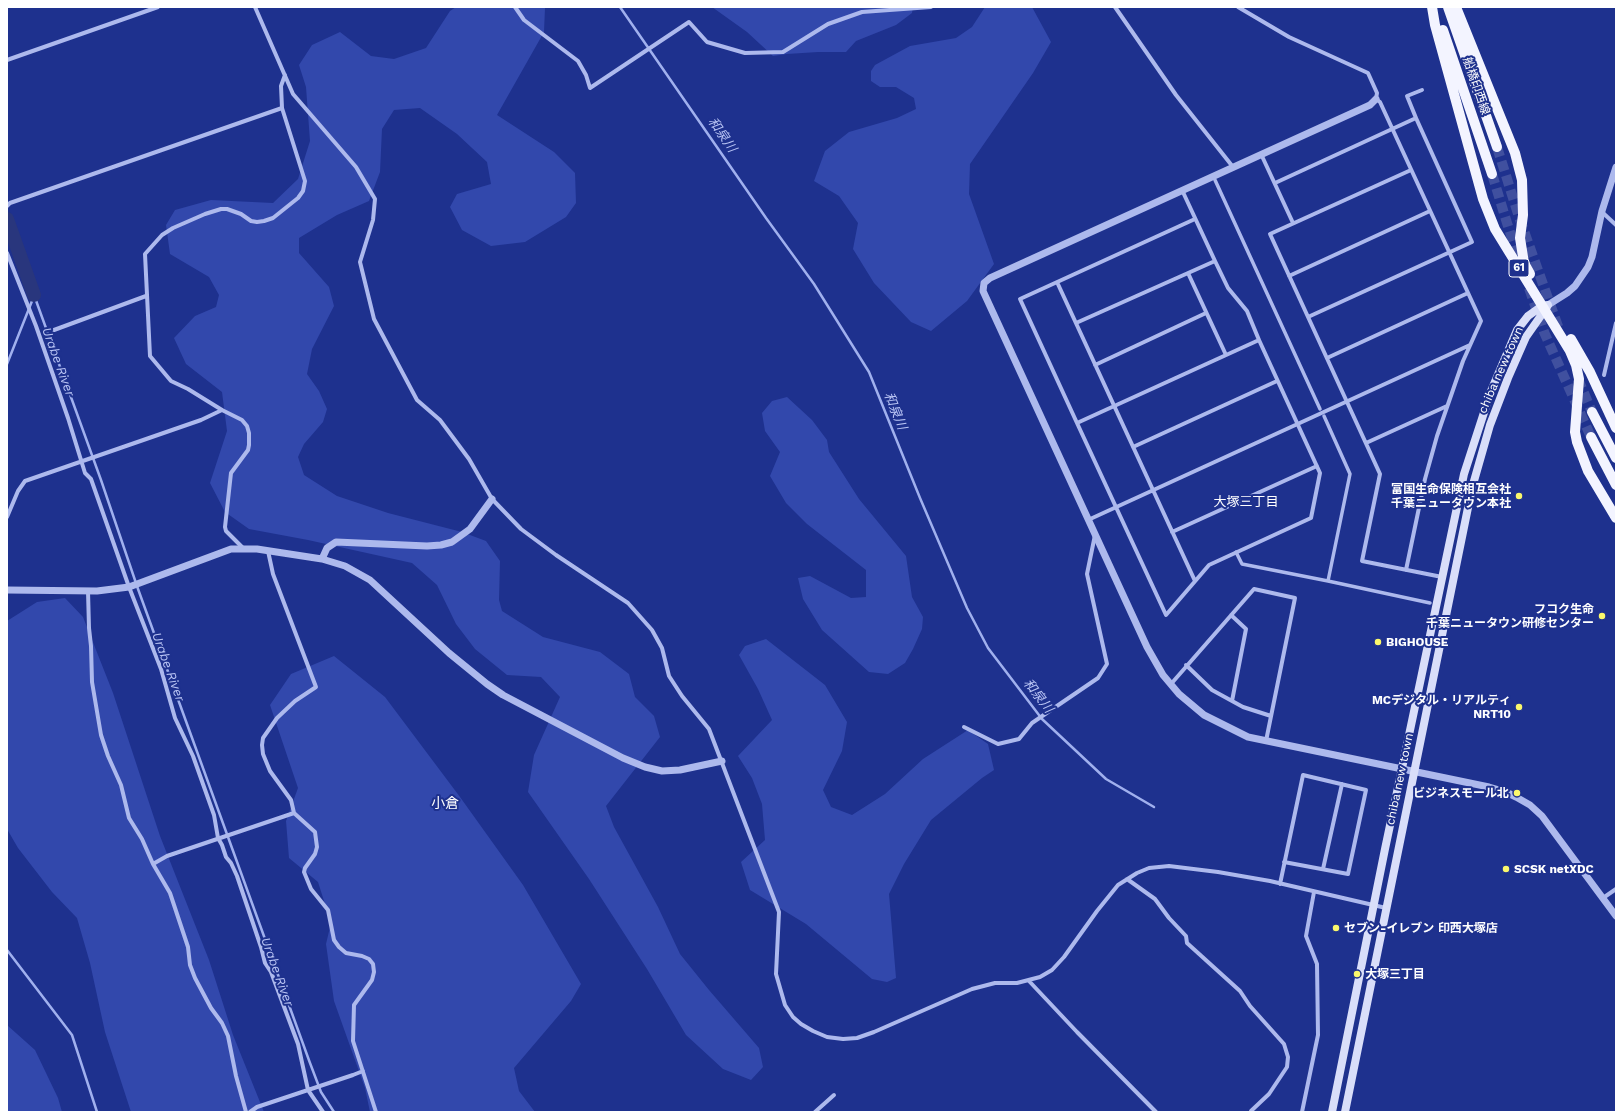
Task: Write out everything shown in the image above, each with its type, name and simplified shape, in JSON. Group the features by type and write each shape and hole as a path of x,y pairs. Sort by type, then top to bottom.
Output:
{"main road":[{"name":"船橋印西線","path":"1433,7 1492,174"},
{"name":"61","path":"1433,7 1435,24 1483,199 1495,229 1545,307 1570,351 1576,366 1579,385 1575,432 1588,471 1616,518"},
{"name":"船橋印西線","path":"1448,7 1496,147"},
{"path":"1456,7 1515,153 1522,180 1523,215 1520,238 1524,263 1545,307"},
{"name":"61","path":"1545,307 1567,332 1590,372 1616,428"},
{"name":"chiba new town","path":"1332,1112 1464,474 1491,391 1517,330 1528,316 1545,307"},
{"name":"chiba new town","path":"1345,1112 1472,488 1490,425 1508,378 1526,337 1545,307"},
{"path":"1592,412 1616,458"},
{"path":"1590,438 1616,485"}],"street":[{"path":"7,60 158,7"},
{"path":"255,7 293,94 356,167 374,198 373,220 360,262 374,319 417,400 440,420 468,459 492,500 521,528 550,551 628,603 652,630 662,648 669,676 682,696 709,729 779,912 776,974 785,1005 793,1017 801,1024 827,1037 843,1039 857,1038 972,989 995,983 1017,984 1040,977 1052,970 1064,957 1118,885 1148,868 1169,866 1218,872 1280,884 1386,908"},
{"path":"515,7 524,20 578,61 586,75 590,88 689,22 707,42 745,53 783,52 828,24 862,12 931,7"},
{"path":"1115,7 1176,95 1233,167"},
{"path":"1238,7 1289,37 1365,71 1368,73 1377,93 1376,99 1370,105 986,280 982,287 986,298 1155,663 1171,684 1192,706 1204,715 1248,737 1414,771 1506,792 1530,805 1542,816 1616,916"},
{"path":"243,548 226,531 224,527 231,473 248,450 249,446 249,433 247,426 242,420 171,381 152,360 150,356 146,296 145,254 152,245 168,232 205,214 221,209 234,211 257,222 264,221 278,214 298,198 303,191 305,181 282,108 281,86 285,76"},
{"path":"1308,317 1472,242 1407,96 1422,90"},
{"path":"1376,99 1380,102 1481,321 1470,344 1447,406 1425,479 1406,570"},
{"path":"8,204 282,108"},
{"path":"1275,183 1416,118"},
{"path":"1261,154 1293,224"},
{"path":"1545,307 1568,293 1575,286 1588,267 1592,257 1602,211 1616,168"},
{"path":"1411,170 1270,234 1380,474 1362,561 1442,579 1452,584"},
{"path":"1215,180 1320,409"},
{"path":"1182,190 1228,288 1247,311 1277,381 1320,473 1311,518 1209,565 1166,616 1020,299 1195,219"},
{"path":"1289,276 1430,211"},
{"path":"1602,211 1616,225"},
{"path":"7,253 36,326 82,460 85,473 91,479 129,587 162,669 175,718 193,756 214,815 218,838 222,844 226,857 231,863 237,876 261,947 265,964 271,972 298,1044 308,1090 323,1112"},
{"path":"1076,323 1215,261"},
{"path":"1188,273 1226,355"},
{"path":"1057,282 1195,581"},
{"path":"1327,358 1468,293"},
{"path":"54,330 146,296"},
{"path":"1095,364 1206,314"},
{"path":"1604,375 1616,323"},
{"path":"1077,423 1259,340"},
{"path":"1088,520 1470,344"},
{"path":"1133,447 1277,381"},
{"path":"1366,444 1447,406"},
{"path":"7,517 18,491 25,480 201,420 222,410"},
{"path":"1324,416 1350,474 1328,581"},
{"path":"1172,532 1317,466"},
{"path":"322,559 327,548 336,542 427,546 452,542 470,528 492,500"},
{"path":"964,727 998,744 1019,739 1032,723 1098,678 1107,664 1087,574 1095,535"},
{"path":"7,590 97,591 129,587 231,549 243,548 268,550 322,559 345,566 370,580 450,654 487,684 504,695 622,758 645,767 662,771 680,770 722,761"},
{"path":"268,550 273,574 316,686 294,701 277,718 263,738 262,745 265,762 291,800 294,813 314,832 317,847 315,854 305,868 304,872 311,889 328,910 334,940 346,953 362,956 369,959 373,964 374,972 372,980 354,1005 353,1041 376,1112"},
{"path":"1236,552 1242,564 1430,603"},
{"path":"1171,684 1186,665 1254,589 1295,598 1266,741"},
{"path":"88,591 89,628 92,646 92,682 101,736 121,785 129,818 142,839 153,864 170,893 188,947 190,965 195,978 222,1023 228,1036 236,1076 246,1112"},
{"path":"1231,615 1246,629 1232,701"},
{"path":"1186,665 1212,690 1243,707 1271,716"},
{"path":"1280,884 1284,862 1303,775 1366,790 1348,874 1284,862"},
{"path":"1323,869 1342,784"},
{"path":"153,864 166,856 294,813"},
{"path":"1127,879 1155,899 1169,918 1186,936 1187,943 1240,991 1250,1006 1284,1044 1288,1057 1287,1067 1269,1094 1251,1111 1252,1112"},
{"path":"1603,898 1616,889"},
{"path":"1302,1112 1318,1035 1316,964 1306,936 1314,892"},
{"path":"1029,981 1156,1112"},
{"path":"250,1112 257,1107 363,1070"},
{"path":"815,1112 834,1095"}],"shaded area":[{"path":"456,7 545,8 544,32 497,115 554,152 575,173 576,203 566,217 525,242 491,246 462,230 450,207 457,194 491,184 487,162 457,134 420,108 394,110 382,129 380,172 369,201 337,215 299,238 299,253 329,287 334,306 312,349 307,374 319,391 327,409 323,422 304,444 298,457 304,475 337,496 388,513 462,532 486,541 500,561 499,600 502,611 543,637 600,652 629,674 635,697 654,716 660,737 606,806 614,827 658,907 680,954 759,1048 763,1067 751,1080 723,1069 686,1035 647,969 589,879 528,792 534,755 560,697 541,677 507,675 475,649 456,624 437,585 412,563 308,540 249,529 225,512 210,483 227,431 222,392 186,364 174,338 195,316 216,307 219,295 209,277 170,254 166,225 175,210 211,200 273,203 298,179 310,141 306,87 299,65 312,45 340,32 371,56 394,59 426,48 450,11"},
{"path":"712,7 913,7 912,13 896,25 856,41 846,52 818,52 773,56 747,32"},
{"path":"985,7 1032,7 1051,42 1033,73 970,164 969,194 994,264 967,301 931,331 911,322 874,283 853,249 858,223 839,196 814,181 825,151 849,132 897,118 916,109 914,98 896,87 880,87 871,81 871,71 875,65 910,46 956,38 972,27"},
{"path":"787,397 812,420 827,440 829,452 859,499 906,556 912,597 923,617 922,629 905,663 888,674 869,672 822,630 803,599 798,578 810,576 851,598 866,597 866,570 807,524 786,503 770,476 780,452 765,431 762,413 772,401"},
{"path":"65,598 83,617 113,693 160,836 209,960 233,1035 264,1112 131,1112 105,1032 90,963 77,918 52,892 18,848 7,829 7,621 37,602"},
{"path":"766,639 825,685 847,722 842,751 823,790 831,807 852,815 885,794 923,759 968,730 988,744 994,770 931,820 904,864 889,894 896,978 887,982 872,979 806,924 750,890 741,862 765,840 762,804 752,778 738,756 772,720 758,689 739,655 745,646"},
{"path":"334,656 385,697 460,797 523,885 581,984 571,1001 514,1068 519,1091 535,1112 370,1112 365,1088 334,1001 326,944 331,923 318,882 289,858 286,821 298,788 270,705 291,674"},
{"path":"7,1025 35,1050 58,1098 62,1112 7,1112"}],"waterway":[{"name":"和泉川","path":"620,7 766,218 814,284 869,372 920,498 967,608 988,648 1042,719 1106,779 1154,807"},
{"name":"Urabe River","path":"7,219 34,295"},
{"name":"Urabe River","path":"34,295 101,480 138,589 310,1063 321,1092 334,1112"},
{"path":"7,364 34,296"},
{"path":"7,950 72,1035 97,1112"}],"tunnel":[{"path":"1497,147 1519,217 1559,329"},
{"path":"1492,174 1522,269"},
{"path":"1529,288 1544,332 1591,437"},
{"path":"1578,379 1592,412"}],"place":[{"name":"富国生命保険相互会社 千葉ニュータウン本社","path":"1519,496"},
{"name":"フコク生命 千葉ニュータウン研修センター","path":"1602,616"},
{"name":"BIGHOUSE","path":"1378,642"},
{"name":"MCデジタル・リアルティ NRT10","path":"1519,707"},
{"name":"ビジネスモール北","path":"1517,793"},
{"name":"SCSK netXDC","path":"1506,869"},
{"name":"セブン-イレブン 印西大塚店","path":"1336,928"},
{"name":"大塚三丁目","path":"1357,974"}],"district":[{"name":"大塚三丁目","path":"1246,502"},
{"name":"小倉","path":"445,804"}]}
